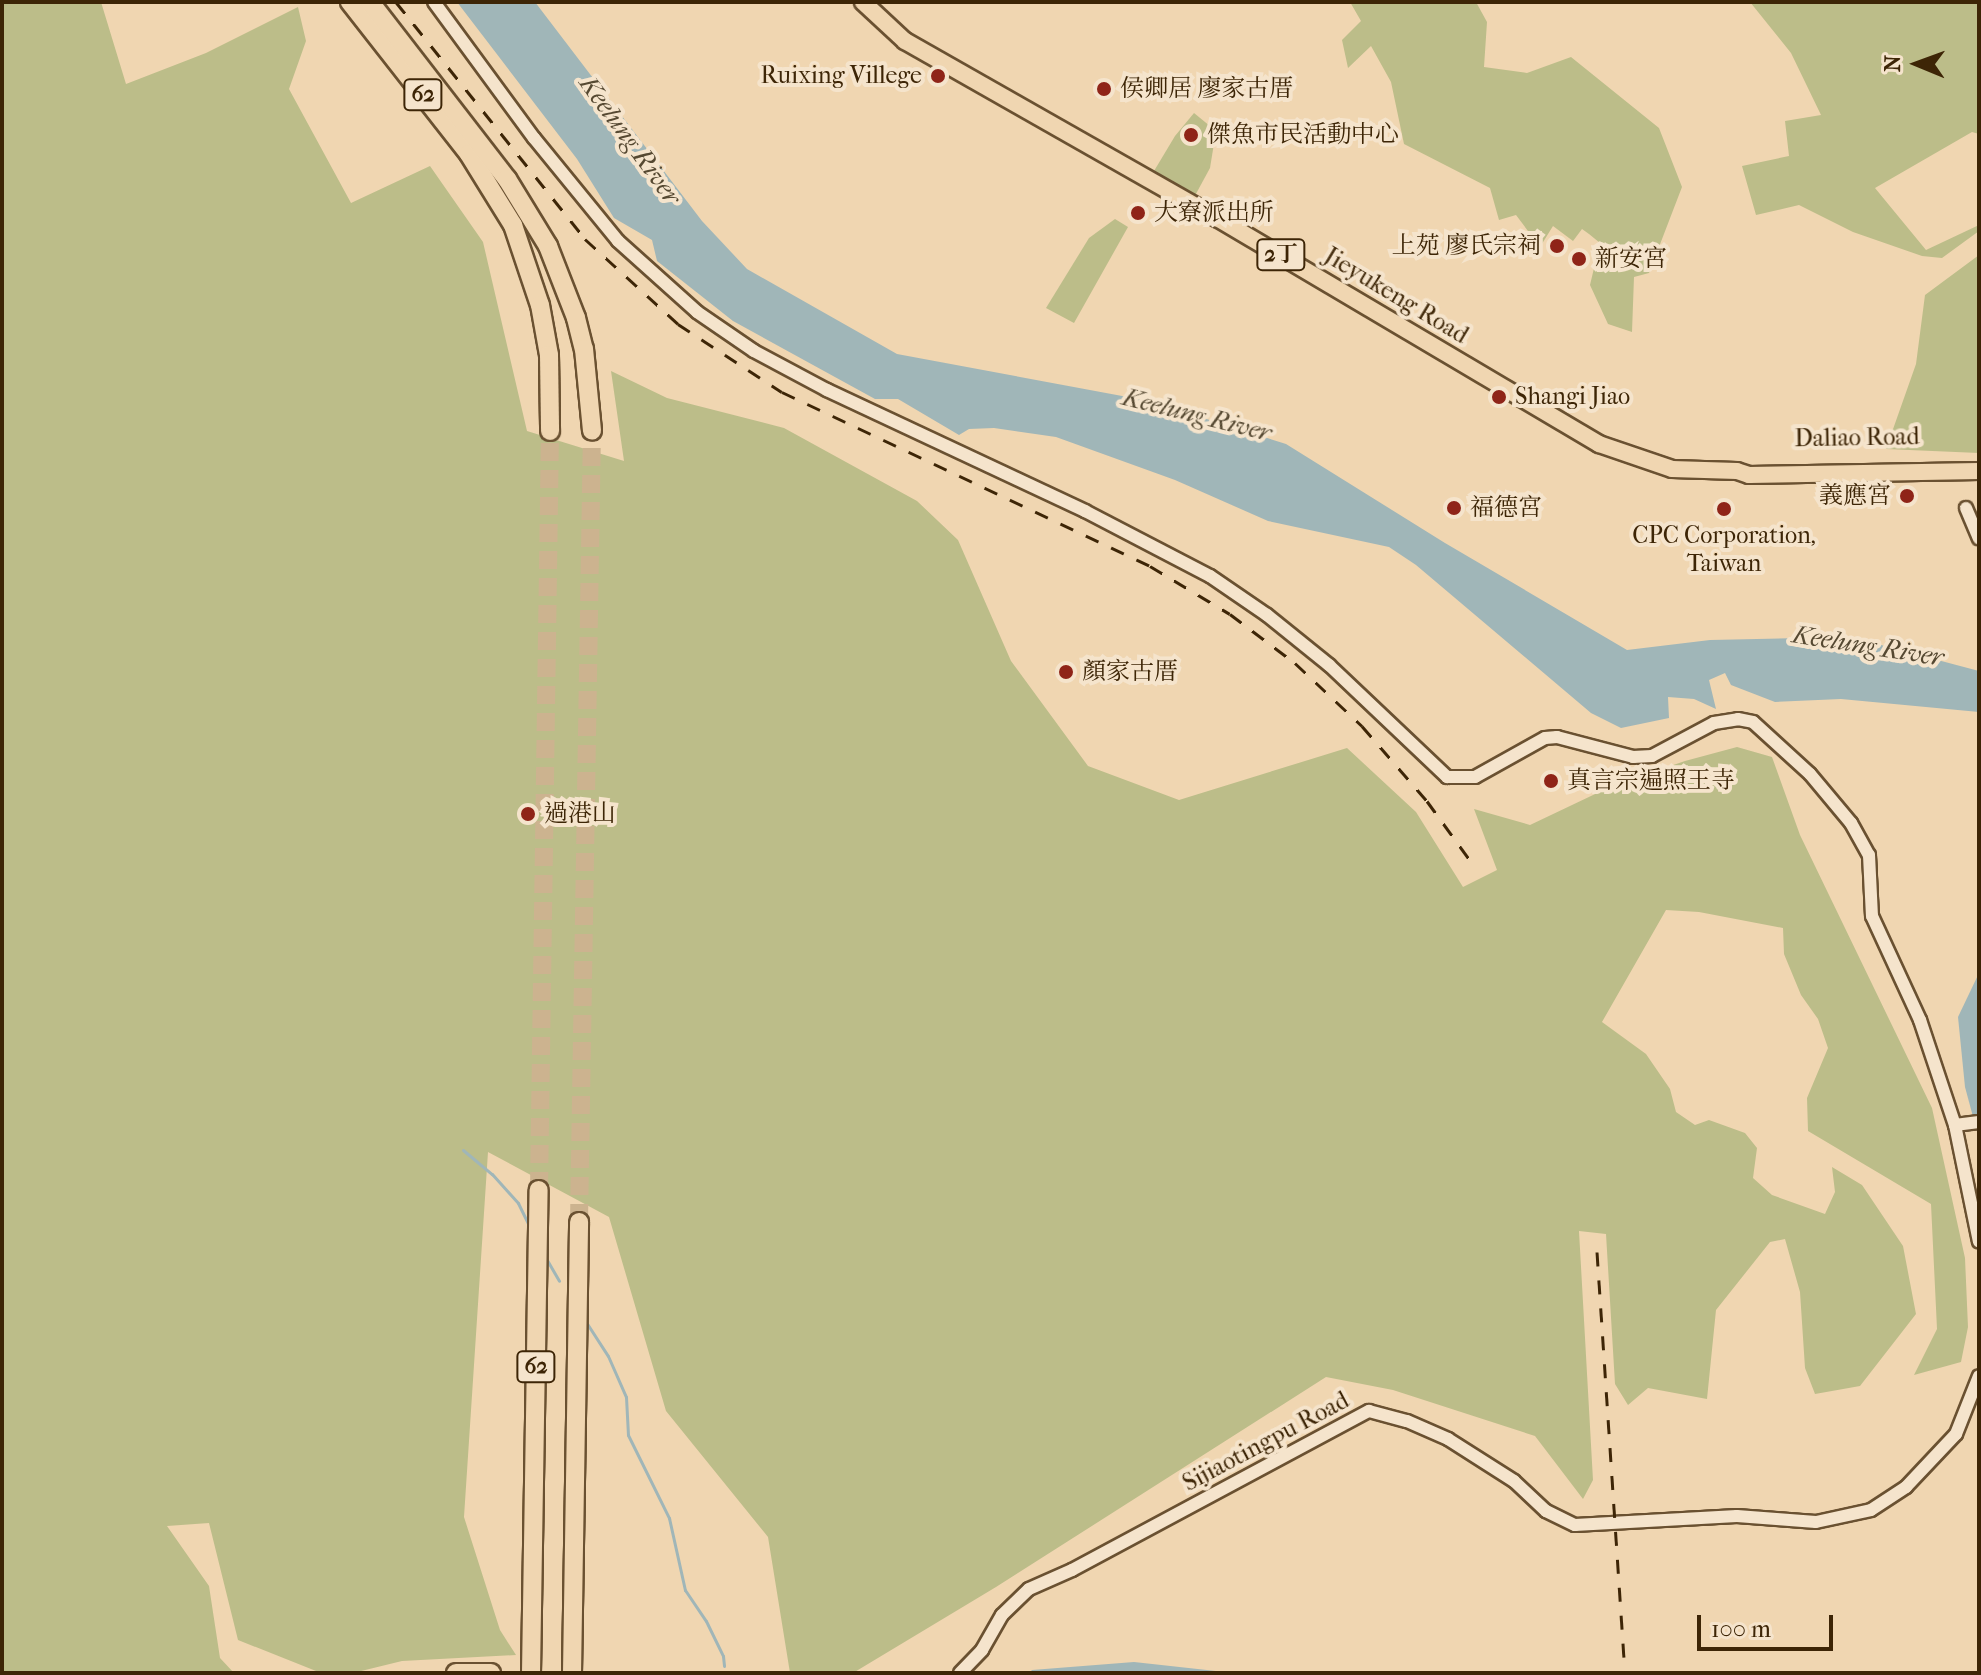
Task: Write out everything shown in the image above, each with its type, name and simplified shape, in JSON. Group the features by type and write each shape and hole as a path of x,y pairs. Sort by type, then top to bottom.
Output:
{"highway":[{"name":"62","path":"350,2 469,154 513,225 540,305 550,396 550,431"},
{"name":"62","path":"370,2 529,211 563,279 576,318 589,391 592,431"},
{"name":"62","path":"531,1673 539,1190"},
{"name":"62","path":"572,1673 579,1222"},
{"path":"456,1673 489,1673"}],"main road":[{"name":"Jieyukeng Road","path":"863,2 905,41 1206,211 1599,444 1672,469 1714,471"},
{"name":"Daliao Road","path":"1737,471 1749,465 1850,461 1979,463"},
{"name":"Daliao Road","path":"1714,471 1737,471 1749,475 1979,471"}],"street":[{"path":"434,2 534,138 618,241 697,312 754,351 827,390 1100,518 1210,576 1267,615 1329,665 1447,777 1475,777 1545,738 1557,737 1633,757 1652,756 1714,723 1738,719 1753,722 1799,763 1851,823 1869,855 1872,916 1967,1124 1979,1242"},
{"path":"1966,508 1979,538"},
{"name":"Sijiaotingpu Road","path":"960,1673 982,1650 1002,1615 1029,1589 1122,1544 1369,1411 1407,1421 1448,1439 1514,1481 1546,1511 1575,1525 1737,1516 1816,1522 1871,1510 1906,1487 1956,1434 1979,1376"}],"green space":[{"path":"2,2 101,2 126,84 206,53 298,7 306,41 289,89 351,203 430,166 483,242 527,431 624,461 611,371 667,398 784,428 917,501 958,540 1011,661 1088,766 1179,800 1347,748 1416,812 1463,887 1497,870 1474,809 1530,825 1612,786 1685,761 1737,747 1772,757 1800,835 1932,1108 1965,1258 1968,1327 1961,1362 1914,1375 1937,1329 1931,1204 1808,1131 1807,1098 1828,1048 1818,1019 1801,995 1784,954 1783,928 1699,912 1666,910 1602,1022 1646,1054 1670,1089 1676,1112 1695,1125 1709,1120 1745,1133 1757,1148 1753,1178 1772,1195 1825,1214 1835,1192 1832,1167 1862,1185 1903,1246 1916,1314 1860,1386 1815,1394 1805,1368 1800,1292 1785,1239 1770,1242 1716,1310 1707,1399 1648,1388 1628,1405 1615,1384 1606,1234 1579,1231 1593,1480 1583,1499 1535,1436 1393,1390 1326,1377 996,1587 853,1673 790,1673 768,1537 666,1411 609,1217 488,1152 464,1517 500,1630 516,1655 402,1661 353,1673 321,1673 238,1640 209,1523 167,1526 209,1586 220,1658 234,1673 2,1673"},
{"path":"1350,2 1476,2 1487,22 1484,67 1527,73 1571,57 1659,128 1682,187 1649,273 1634,277 1632,332 1608,324 1590,285 1600,243 1582,229 1573,241 1553,226 1540,247 1516,215 1499,220 1490,188 1404,144 1391,82 1371,46 1348,68 1342,40 1361,21"},
{"path":"1750,2 1979,2 1979,134 1972,132 1875,188 1926,250 1979,225 1979,231 1942,258 1922,256 1853,232 1799,205 1756,215 1742,166 1789,156 1785,121 1821,115 1791,53"},
{"path":"1194,113 1216,131 1210,168 1191,203 1145,186 1175,136"},
{"path":"1115,219 1128,227 1074,323 1046,308 1089,238"},
{"path":"1979,255 1979,453 1886,449 1916,364 1925,295"}],"water":[{"name":"Keelung River","path":"457,2 535,2 702,221 747,269 897,354 1149,401 1286,444 1445,543 1627,650 1710,640 1851,637 1979,671 1979,712 1841,699 1775,702 1731,685 1725,673 1709,680 1716,709 1694,699 1668,697 1669,718 1621,728 1591,713 1416,565 1389,547 1268,521 1175,480 1056,437 994,428 969,429 959,435 898,399 875,399 733,321 657,261 652,240 614,218 577,159"},
{"path":"1979,973 1979,1139 1965,1087 1958,1017"},
{"path":"1134,1662 1234,1673 1029,1673 1032,1670"}],"waterway":[{"path":"463,1150 492,1174 518,1203 530,1228"},
{"path":"547,1260 559,1281"},
{"path":"586,1322 608,1356 626,1397 628,1435 669,1518 685,1590 706,1621 723,1656 724,1666"}],"tunnel":[{"path":"539,1190 550,431"},
{"path":"579,1222 592,431"}],"railway":[{"path":"396,2 585,239 678,324 782,392 1150,566 1230,614 1295,663 1362,726 1427,801 1475,867"},
{"path":"1597,1252 1625,1673"}],"place":[{"name":"Ruixing Villege","path":"938,76"},
{"name":"侯卿居 廖家古厝","path":"1104,89"},
{"name":"傑魚市民活動中心","path":"1191,135"},
{"name":"大寮派出所","path":"1138,213"},
{"name":"上苑 廖氏宗祠","path":"1557,246"},
{"name":"新安宮","path":"1579,259"},
{"name":"Shangi Jiao","path":"1499,397"},
{"name":"義應宮","path":"1907,496"},
{"name":"福德宮","path":"1454,508"},
{"name":"CPC Corporation, Taiwan","path":"1724,509"},
{"name":"顏家古厝","path":"1066,672"},
{"name":"真言宗遍照王寺","path":"1551,781"},
{"name":"過港山","path":"528,814"}]}
